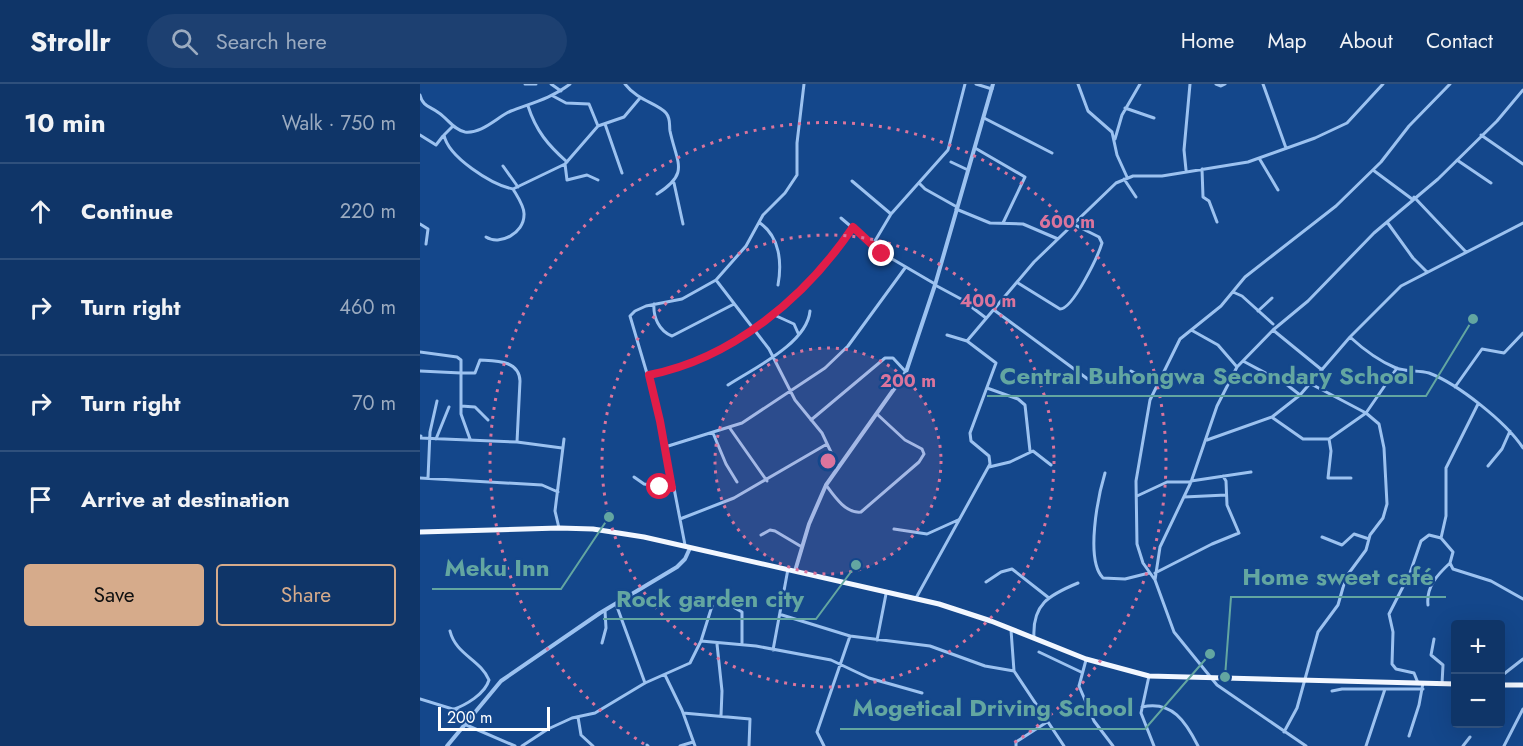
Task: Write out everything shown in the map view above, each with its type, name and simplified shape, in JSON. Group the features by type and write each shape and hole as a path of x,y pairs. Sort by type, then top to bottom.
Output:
{"highway":[{"path":"420,532 559,528 619,532 791,570 886,594 916,598 1011,629 1086,659 1149,676 1451,684"},
{"path":"1505,685 1523,685"}],"street":[{"path":"525,84 536,84"},
{"path":"551,84 561,91"},
{"path":"420,95 424,105 439,112 453,126 471,131 490,124 509,112 553,96 570,84"},
{"path":"625,84 640,98 664,111 668,117 677,157 678,168 674,183 683,224"},
{"path":"447,746 501,681 550,645 682,563 688,547 672,488 649,375 630,316 635,311 654,304 682,299 716,280 746,246 760,223 797,175 796,143 804,84"},
{"path":"873,246 891,214 948,150 965,84"},
{"path":"773,650 791,570 826,485 878,415 906,372 935,285 993,86 976,84"},
{"path":"1078,84 1088,111 1111,130 1117,155 1136,197"},
{"path":"1115,141 1125,108 1140,84"},
{"path":"1186,171 1184,150 1190,84"},
{"path":"1216,84 1223,86 1225,84"},
{"path":"1263,84 1286,148"},
{"path":"1376,84 1379,88"},
{"path":"967,341 1058,238 1093,203 1126,178 1161,176 1248,162 1259,158 1347,123 1383,84"},
{"path":"1155,580 1149,573 1137,544 1136,481 1150,400 1180,339 1192,331 1233,292 1245,277 1313,225 1372,170 1417,117 1450,84"},
{"path":"1306,746 1212,679 1174,632 1155,580 1162,543 1191,482 1217,406 1237,367 1273,330 1308,301 1387,222 1457,160 1507,111 1523,90"},
{"path":"553,96 566,103 589,104 598,126"},
{"path":"444,135 450,150 471,168 497,185 516,188 566,163 598,126 624,117 640,98"},
{"path":"528,106 532,122 541,136 566,163 567,180 587,176 598,180"},
{"path":"1125,108 1154,118"},
{"path":"984,118 1052,153"},
{"path":"604,124 622,172"},
{"path":"420,135 436,145 453,126"},
{"path":"1481,135 1523,164"},
{"path":"974,147 1025,177 1003,223"},
{"path":"1259,158 1278,190"},
{"path":"1457,160 1491,183"},
{"path":"951,162 968,170"},
{"path":"486,237 496,242 506,240 525,216 516,188 502,166"},
{"path":"1202,169 1203,197 1209,201 1217,222"},
{"path":"1372,170 1413,198 1466,252"},
{"path":"852,181 891,214"},
{"path":"657,194 674,183"},
{"path":"920,183 925,189 957,208 990,223 1029,225 1058,238"},
{"path":"841,218 873,246 905,268 961,299 987,319"},
{"path":"1387,222 1413,258 1427,272"},
{"path":"760,223 768,230 777,247 778,285"},
{"path":"1207,440 1272,417 1311,384 1350,337 1401,286 1523,223"},
{"path":"420,224 428,229 426,244"},
{"path":"1017,282 1059,309 1068,306 1080,289 1102,243 1099,237 1073,224"},
{"path":"649,375 698,362 755,327 814,279 853,227"},
{"path":"665,447 713,433 758,414 790,389 825,368 848,346 905,268"},
{"path":"716,280 755,327 790,389 827,444 838,467"},
{"path":"1233,292 1242,296 1273,324"},
{"path":"1258,311 1272,298"},
{"path":"654,304 654,316 666,334 672,336 734,304"},
{"path":"994,310 1093,382 1103,382"},
{"path":"728,385 774,357 798,333 809,318 810,311"},
{"path":"772,314 795,325 798,333"},
{"path":"1273,330 1322,370"},
{"path":"1192,331 1218,345 1237,367"},
{"path":"1455,387 1482,349 1504,353 1523,333"},
{"path":"916,598 940,560 958,520 989,467 989,456 974,444 970,437 996,363 967,341 947,335"},
{"path":"1350,337 1369,353 1397,368 1427,372 1455,387 1510,431 1523,448"},
{"path":"420,352 458,357 461,360 462,421 470,439"},
{"path":"811,420 885,358 893,357 906,372"},
{"path":"420,371 475,373 480,360 506,361 518,371 520,381 517,442"},
{"path":"1243,361 1286,384 1300,395"},
{"path":"1272,417 1303,439 1329,439 1366,413 1397,368"},
{"path":"1131,371 1156,384"},
{"path":"1284,732 1295,714 1318,632 1338,605 1346,577 1362,557 1369,539 1385,512 1387,498 1381,429 1366,413 1344,404 1311,384"},
{"path":"987,387 1018,399 1025,405 1030,451"},
{"path":"428,478 432,420 437,401"},
{"path":"1441,538 1446,516 1446,468 1478,404"},
{"path":"436,439 449,406"},
{"path":"461,406 475,407 488,420"},
{"path":"826,485 845,507 855,513 861,512 920,462 924,454 922,449 905,440 878,415"},
{"path":"729,427 767,481"},
{"path":"1488,466 1502,449 1510,431"},
{"path":"713,433 736,482"},
{"path":"421,436 431,439 517,442 562,448"},
{"path":"559,528 555,514 564,439"},
{"path":"1329,439 1331,451 1328,478 1351,478"},
{"path":"680,519 734,498 767,481 827,444"},
{"path":"989,467 1010,462 1030,451 1038,454 1051,465"},
{"path":"1137,496 1167,482 1200,482 1251,472"},
{"path":"1105,473 1094,536 1099,572 1104,578 1113,579 1149,573"},
{"path":"1155,573 1239,533 1226,495 1226,481 1223,476"},
{"path":"634,477 644,484 672,488"},
{"path":"420,478 542,485 558,492"},
{"path":"1184,497 1226,495"},
{"path":"894,530 927,534 958,520"},
{"path":"762,535 775,531 802,547"},
{"path":"1322,537 1342,545 1354,534 1369,539"},
{"path":"1409,736 1421,685 1414,673 1396,669 1392,664 1393,632 1389,614 1410,573 1421,541 1429,535 1441,538 1454,552 1450,563 1429,590 1428,605"},
{"path":"1450,563 1456,570 1491,581 1523,599"},
{"path":"986,582 1001,572 1012,569 1048,598"},
{"path":"1034,638 1035,614 1048,598 1078,583"},
{"path":"877,640 886,594"},
{"path":"616,604 645,683"},
{"path":"522,746 548,729 595,713 645,683 690,663 701,641 712,606"},
{"path":"735,608 742,612 742,644"},
{"path":"602,642 606,628 605,611"},
{"path":"782,615 850,636 930,646 986,666 1014,671"},
{"path":"1011,629 1014,671 1064,746"},
{"path":"450,631 457,648 484,672 489,680 475,697 452,710"},
{"path":"824,746 817,732 850,636"},
{"path":"1434,639 1431,655 1443,665 1442,684"},
{"path":"701,641 717,644 742,644 842,664 869,678 922,693"},
{"path":"717,644 722,691 721,716"},
{"path":"1039,652 1081,672"},
{"path":"1086,659 1078,683 1094,721 1110,745"},
{"path":"1504,674 1523,659"},
{"path":"665,675 683,713 694,744 680,746"},
{"path":"1149,676 1142,707 1142,718 1154,746"},
{"path":"1332,691 1421,685"},
{"path":"1366,746 1385,689"},
{"path":"420,699 472,715"},
{"path":"1142,707 1156,704 1179,715 1198,746"},
{"path":"1504,746 1523,709"},
{"path":"683,713 751,720 749,746"},
{"path":"578,717 581,735 593,746"},
{"path":"1016,746 1016,742 1047,722"},
{"path":"464,724 515,746"},
{"path":"1463,746 1470,737"}],"place":[{"name":"Central Buhongwa Secondary School","path":"1473,319"},
{"name":"Meku Inn","path":"609,517"},
{"name":"Rock garden city","path":"856,565"},
{"name":"Mogetical Driving School","path":"1210,654"},
{"name":"Home sweet café","path":"1225,677"}],"route":[{"path":"660,487 672,488 649,375 698,362 745,335 814,279 838,250 853,227 882,254"}]}
